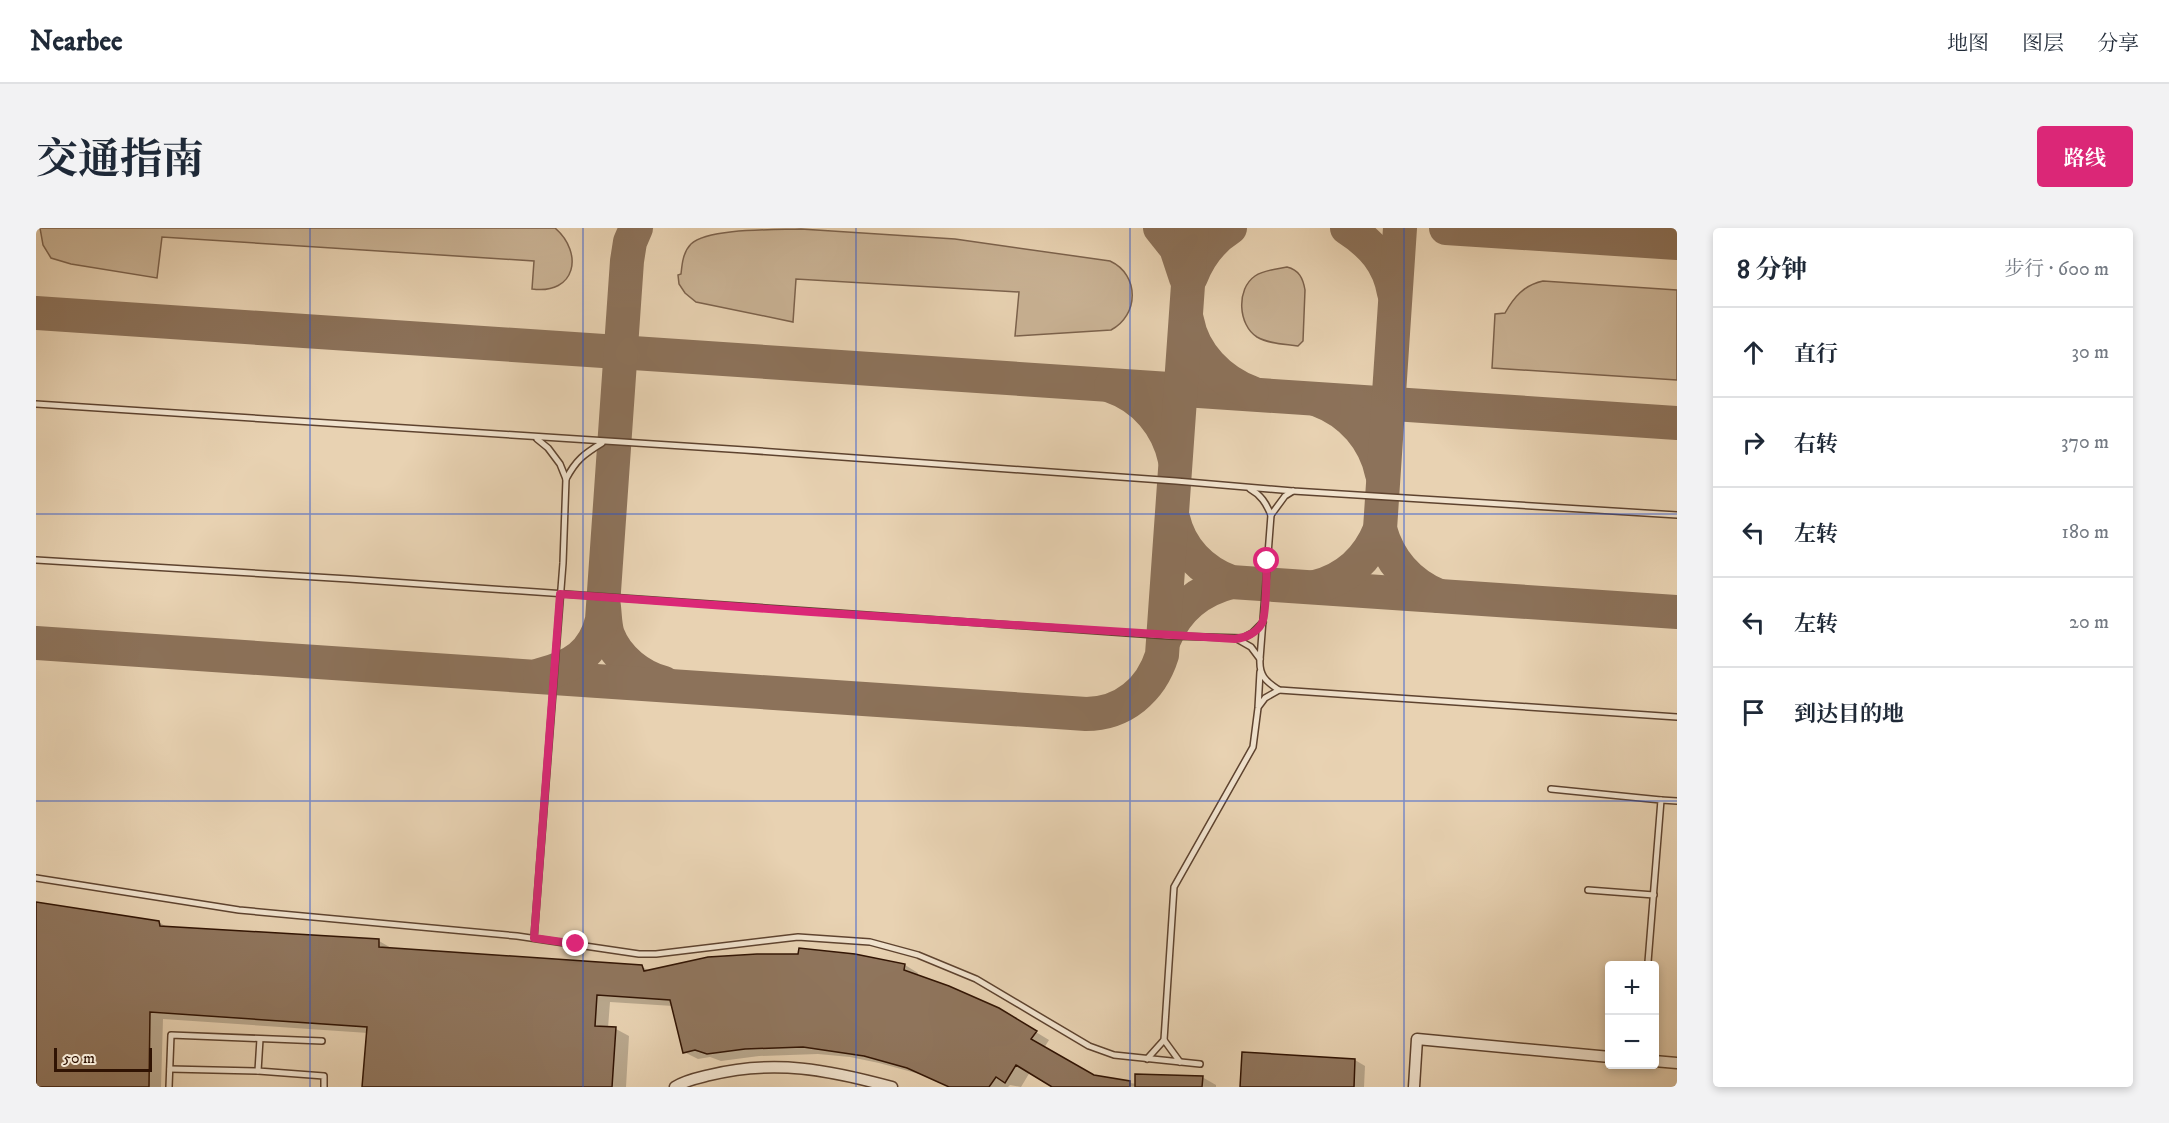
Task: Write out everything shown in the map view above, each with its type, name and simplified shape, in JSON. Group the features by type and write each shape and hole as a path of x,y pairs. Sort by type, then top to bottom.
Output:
{"street":[{"path":"1414,1087 1417,1039 1605,1057"},
{"path":"1659,1061 1677,1063"},
{"path":"675,1087 684,1082 722,1072 752,1068 793,1067 840,1073 892,1087"}],"lane":[{"path":"36,404 745,450 1293,491 1677,515"},
{"path":"535,438 548,448 560,464 566,479"},
{"path":"534,938 560,594 566,479 578,460 603,442"},
{"path":"1147,1059 1164,1041 1174,887 1253,747 1258,708 1271,515 1267,504 1258,494 1245,487"},
{"path":"1271,515 1285,496 1293,491"},
{"path":"36,560 1235,639 1252,633 1263,622"},
{"path":"1235,639 1251,647 1260,659"},
{"path":"1260,670 1269,683 1279,690 1677,717"},
{"path":"1258,708 1265,698 1279,690"},
{"path":"1551,789 1677,801"},
{"path":"1648,961 1661,800"},
{"path":"36,878 239,910 534,938 639,954 657,954 798,937 870,942 918,955 976,979 1089,1046 1114,1055 1200,1064"},
{"path":"1588,890 1654,895"},
{"path":"169,1087 171,1035 322,1041"},
{"path":"258,1071 260,1039"},
{"path":"1164,1041 1180,1062"},
{"path":"170,1069 258,1071 324,1076 324,1087"}],"shaded area":[{"path":"40,228 555,228 570,249 572,260 571,270 558,286 532,289 534,261 162,237 157,278 71,264 51,258 43,245"},
{"path":"801,229 955,239 1110,261 1120,267 1127,276 1131,285 1131,305 1127,315 1111,330 1015,336 1019,292 796,279 793,322 696,302 685,293 679,284 678,275 681,274 686,251 691,244 700,239 727,232"},
{"path":"1287,267 1300,275 1305,290 1303,341 1298,346 1257,337 1246,324 1243,316 1242,298 1249,282 1266,271"},
{"path":"1543,281 1677,290 1677,380 1492,368 1495,314 1505,313 1520,292 1530,285"}],"building":[{"path":"36,902 159,921 160,926 379,939 379,947 642,965 644,971 708,957 798,954 799,948 855,954 905,964 904,970 949,986 999,1008 1037,1031 1031,1039 1094,1075 1130,1081 1130,1087 1052,1087 1016,1065 1005,1083 996,1077 989,1087 949,1087 907,1068 864,1056 803,1047 745,1049 707,1054 695,1050 683,1053 670,1000 597,995 595,1026 616,1027 612,1087 362,1087 367,1027 150,1012 149,1087 36,1087"},
{"path":"1242,1052 1355,1059 1354,1087 1240,1087"},
{"path":"1135,1074 1203,1076 1202,1087 1135,1087"}],"taxiway":[{"path":"540,675 562,668 580,657 593,642 602,620 627,261 630,242 636,228"},
{"path":"1160,228 1176,248 1186,278"},
{"path":"36,643 1086,714 1112,710 1134,698 1143,689 1151,679 1162,655 1192,228"},
{"path":"1191,277 1206,249 1230,228"},
{"path":"1347,228 1372,248 1384,263 1394,293"},
{"path":"1315,587 1337,579 1355,566 1369,550 1380,529 1400,228"},
{"path":"1446,228 1677,243"},
{"path":"36,313 1677,423"},
{"path":"1187,320 1195,344 1210,365 1229,381 1252,393"},
{"path":"1111,386 1134,397 1153,414 1167,436 1175,460"},
{"path":"1318,400 1341,412 1360,429 1374,450 1382,474"},
{"path":"1173,518 1181,540 1194,558 1211,572 1231,582 1677,612"},
{"path":"1380,529 1394,561 1401,570 1418,585 1439,596"},
{"path":"1165,638 1176,618 1191,602 1209,590 1231,582"},
{"path":"604,607 607,632 617,652 639,672 664,683"}],"route":[{"path":"576,944 534,938 560,594 1235,639 1252,633 1263,622 1267,561"}]}
